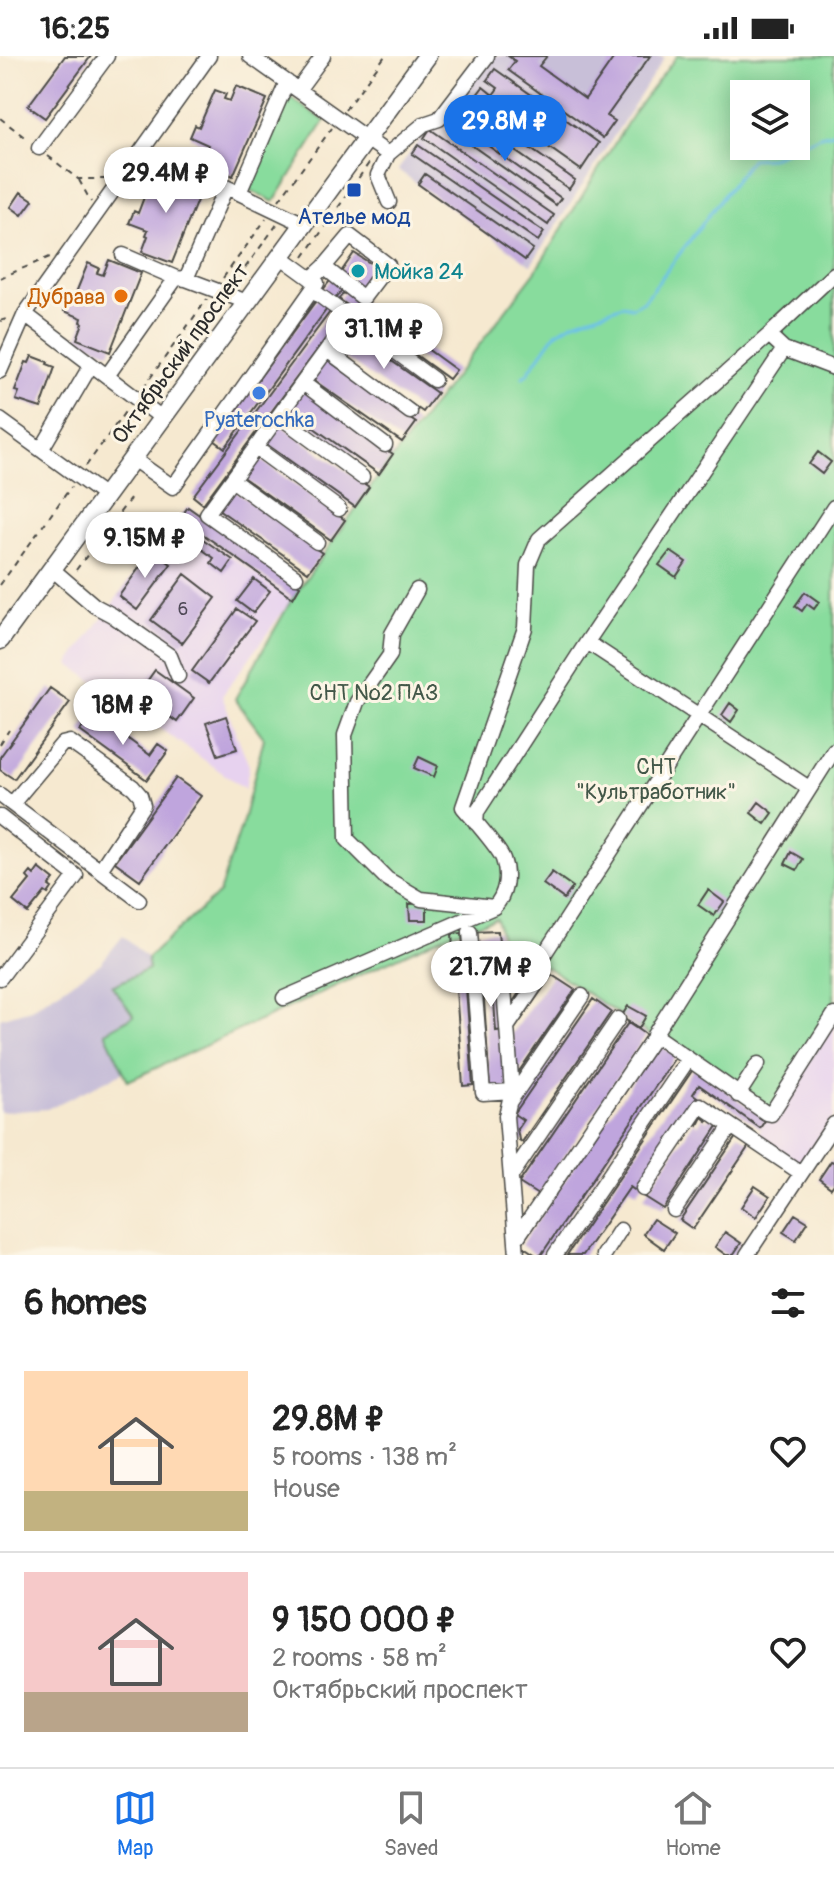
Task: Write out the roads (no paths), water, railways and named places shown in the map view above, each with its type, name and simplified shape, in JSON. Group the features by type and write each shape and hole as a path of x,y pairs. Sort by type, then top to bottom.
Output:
{"main road":[{"name":"Октябрьский проспект","path":"0,640 304,224 378,147 427,56"}],"street":[{"path":"39,148 107,56"},
{"path":"0,371 20,315 98,214 209,56"},
{"path":"251,56 378,147"},
{"path":"239,193 292,86 323,56"},
{"path":"378,147 439,119 487,56"},
{"path":"378,147 378,175 389,202"},
{"path":"107,376 181,278 226,187 271,212 304,224"},
{"path":"133,459 173,487 312,284 324,267 350,236 388,265 363,298 324,267"},
{"path":"123,255 247,302"},
{"path":"280,256 350,318 434,380"},
{"path":"284,998 494,907 501,900 506,881 503,857 463,807 525,628 528,565 539,539 834,274"},
{"path":"20,315 162,418"},
{"path":"296,577 207,514 350,318"},
{"path":"769,335 784,349 834,368"},
{"path":"476,823 477,812 587,642 784,349"},
{"path":"327,350 410,412"},
{"path":"41,450 91,365"},
{"path":"303,383 385,445"},
{"path":"279,416 362,477"},
{"path":"0,420 7,433 41,450 105,496"},
{"path":"256,448 339,509"},
{"path":"232,480 317,542"},
{"path":"507,1027 699,715 834,507"},
{"path":"52,569 95,606 170,656 178,676"},
{"path":"417,590 392,634 390,655 357,702 345,735 347,839 387,879 421,899 494,907"},
{"path":"587,642 809,788"},
{"path":"100,870 143,805 140,795 70,742 62,744 6,799 139,900"},
{"path":"834,750 654,1035 738,1095 771,1114 834,1015"},
{"path":"0,978 76,876 2,823"},
{"path":"470,932 483,1093 510,1097"},
{"path":"502,963 510,1097 506,1116 517,1255"},
{"path":"510,1097 582,996"},
{"path":"511,1176 618,1019"},
{"path":"516,1239 651,1041"},
{"path":"555,1255 685,1064"},
{"path":"738,1095 758,1064"},
{"path":"643,1189 700,1105 801,1173"},
{"path":"747,1255 834,1124"},
{"path":"674,1210 731,1126"},
{"path":"604,1255 620,1230"}],"waterway":[{"path":"523,377 556,333 572,323 644,301 751,159 771,158 834,133"}],"place":[{"name":"Ателье мод","path":"354,190"},
{"name":"Мойка 24","path":"358,271"},
{"name":"Дубрава","path":"121,296"},
{"name":"Pyaterochka","path":"259,393"}],"park label":[{"name":"СНТ №2 ПАЗ","path":"374,692"},
{"name":"СНТ \"Культработник\"","path":"656,778"}]}
